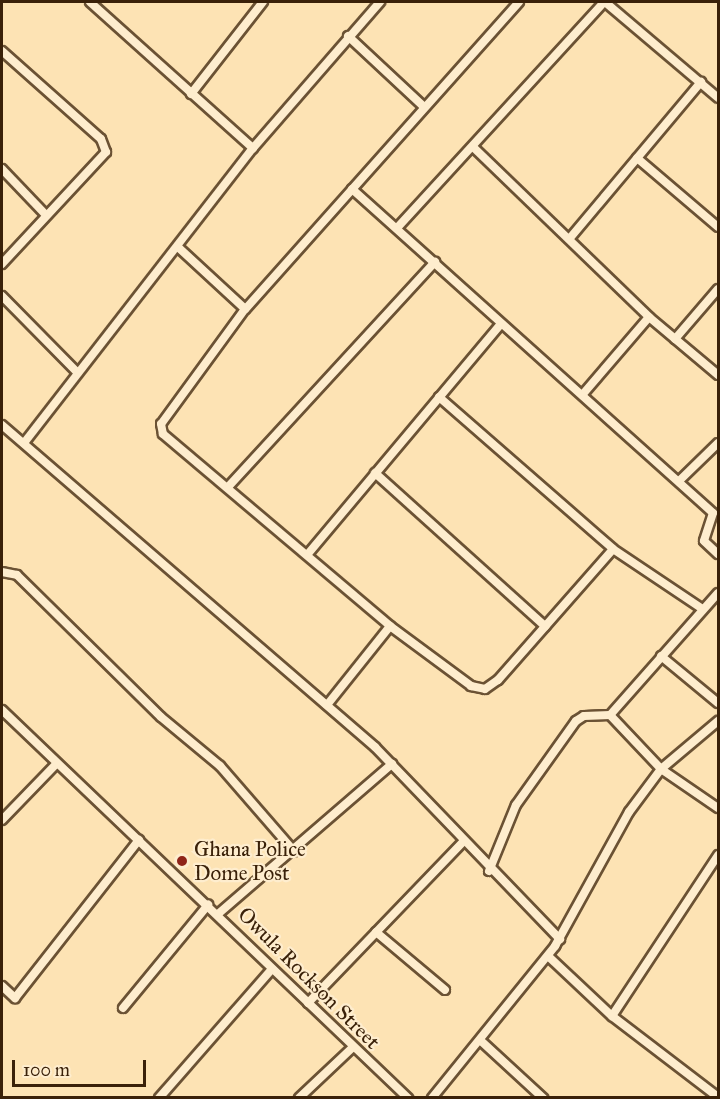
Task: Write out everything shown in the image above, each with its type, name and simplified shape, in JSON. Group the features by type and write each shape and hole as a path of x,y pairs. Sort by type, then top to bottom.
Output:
{"street":[{"path":"90,2 253,148"},
{"path":"191,94 262,2"},
{"path":"24,443 77,372 179,248 253,148 348,36 380,2"},
{"path":"519,2 423,106 245,309 160,424 163,434 390,626 471,686 485,689 613,549"},
{"path":"397,228 605,2 718,98"},
{"path":"348,36 423,106"},
{"path":"2,51 106,146 106,152 2,264"},
{"path":"570,238 701,82"},
{"path":"473,147 570,238 649,317 718,375"},
{"path":"637,158 718,227"},
{"path":"2,169 46,215"},
{"path":"352,189 713,513 704,538 718,554"},
{"path":"179,248 245,309"},
{"path":"228,487 435,262"},
{"path":"675,339 718,289"},
{"path":"2,296 77,372"},
{"path":"583,394 649,317"},
{"path":"307,555 501,324"},
{"path":"439,397 613,549 701,608"},
{"path":"2,425 327,705 392,764 489,871 560,939"},
{"path":"679,481 718,443"},
{"path":"375,473 545,626"},
{"path":"2,572 17,574 161,717 220,766 294,852"},
{"path":"489,871 516,806 576,721 584,716 610,715 701,608 718,594"},
{"path":"327,705 390,626"},
{"path":"661,656 718,703"},
{"name":"Owula Rockson Street","path":"2,710 219,914 352,1048 408,1098"},
{"path":"610,715 661,768 718,808"},
{"path":"432,1098 560,939 629,812 661,768 718,721"},
{"path":"2,820 57,762"},
{"path":"219,914 294,852 392,764"},
{"path":"2,986 15,998 139,840"},
{"path":"308,1003 463,842"},
{"path":"612,1016 718,855"},
{"path":"123,1008 208,904"},
{"path":"376,932 445,990"},
{"path":"548,956 612,1016 718,1097"},
{"path":"159,1098 272,969"},
{"path":"480,1040 543,1098"},
{"path":"299,1098 352,1048"}],"place":[{"name":"Ghana Police Dome Post","path":"182,861"}]}
